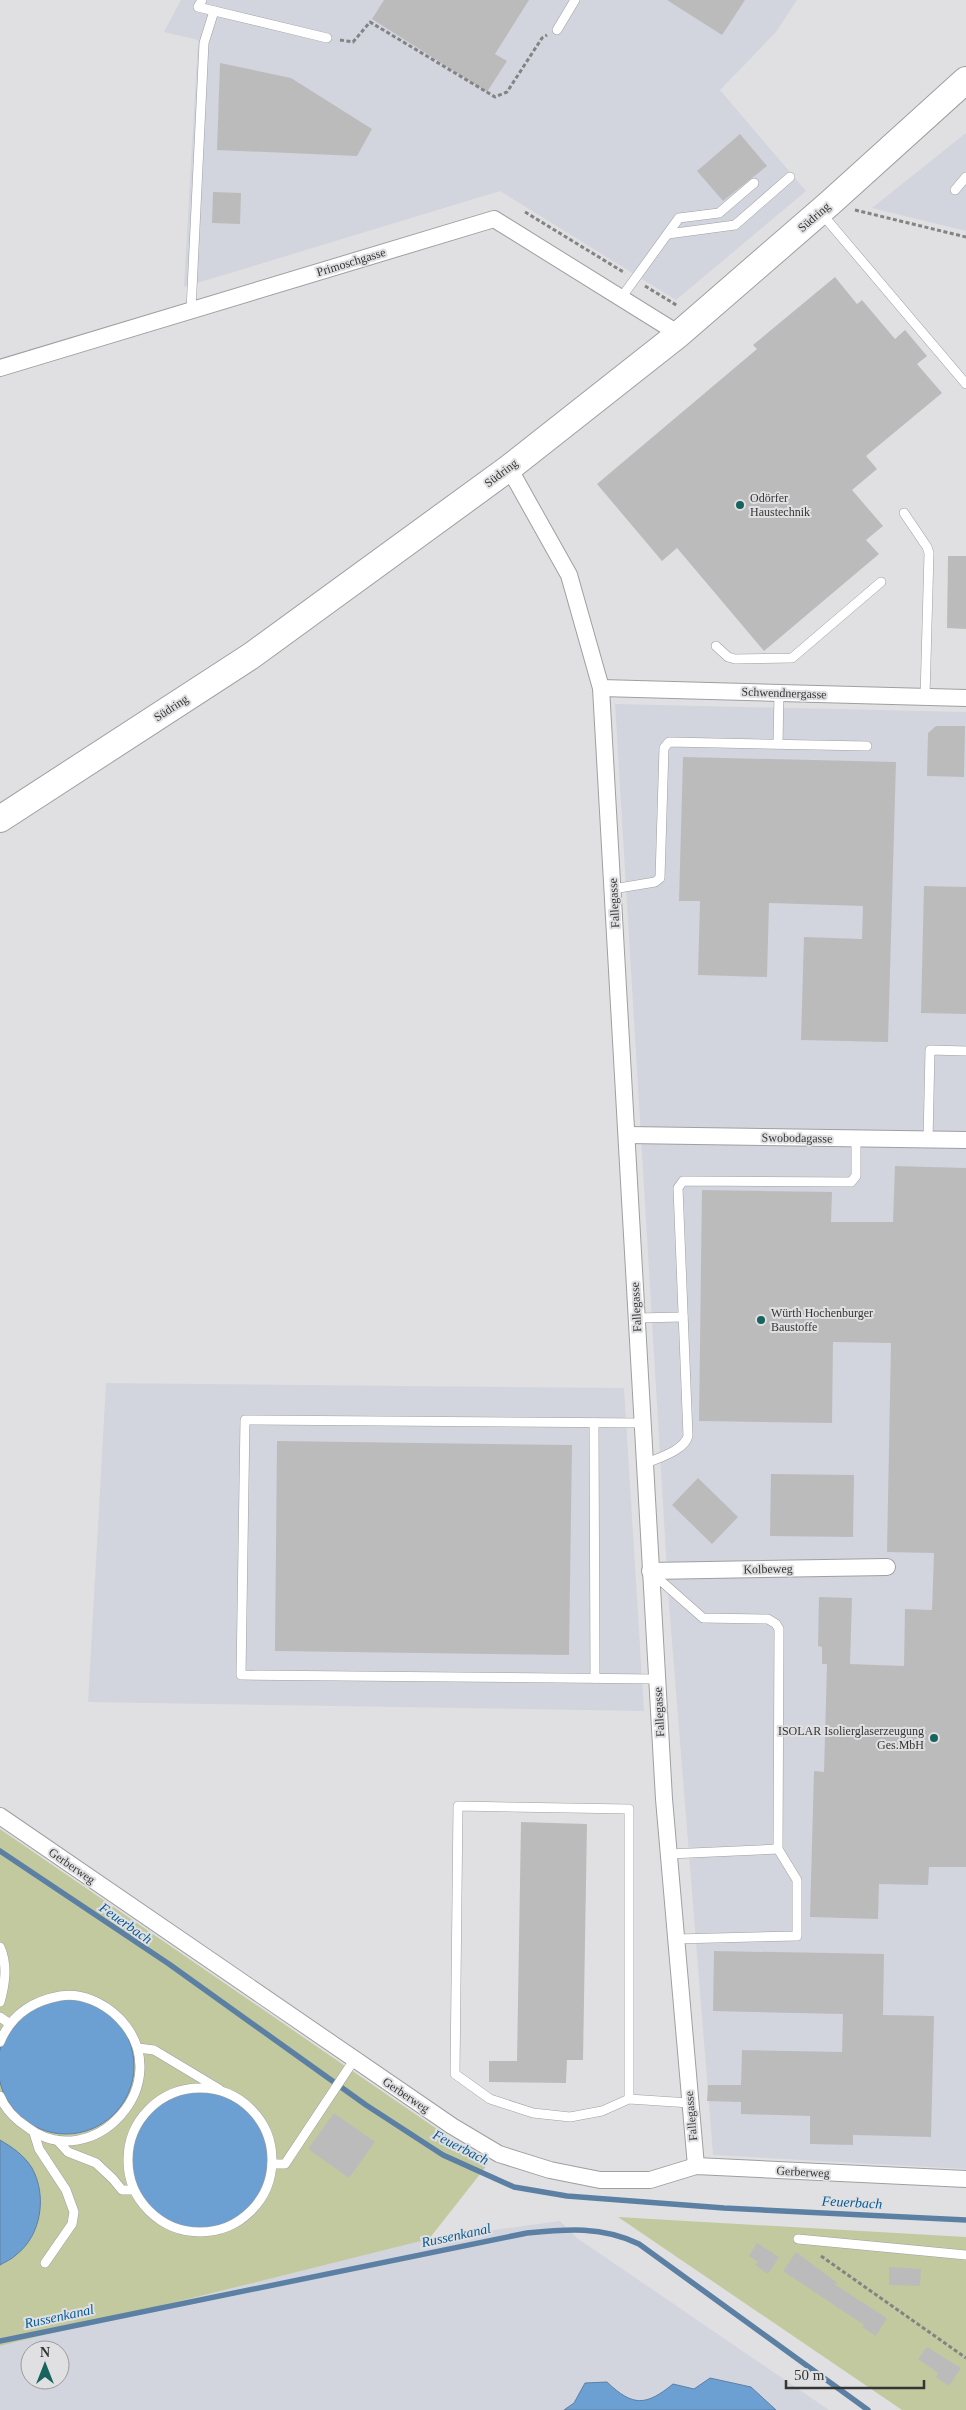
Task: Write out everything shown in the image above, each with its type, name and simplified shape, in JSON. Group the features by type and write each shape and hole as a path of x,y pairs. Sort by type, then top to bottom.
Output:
{"main road":[{"name":"Südring","path":"0,819 251,656 509,468 682,322 825,208 966,80"}],"street":[{"name":"Primoschgasse","path":"0,368 494,219 622,298 682,322"},
{"name":"Fallegasse","path":"509,468 569,576 601,688 650,1571 669,1854 696,2166"},
{"name":"Schwendnergasse","path":"601,688 966,698"},
{"name":"Swobodagasse","path":"627,1135 966,1140"},
{"name":"Kolbeweg","path":"650,1571 887,1567"},
{"name":"Gerberweg","path":"0,1816 350,2067 499,2154 550,2170 600,2180 650,2180 696,2166 966,2179"}],"lane":[{"path":"202,0 198,7 326,38"},
{"path":"557,30 575,0"},
{"path":"191,310 204,44 214,11"},
{"path":"668,234 735,226 790,177"},
{"path":"954,190 966,177"},
{"path":"622,298 679,218 719,213 754,183"},
{"path":"825,208 966,384"},
{"path":"904,513 927,547 928,553 925,697"},
{"path":"716,646 728,657 735,659 792,658 881,582"},
{"path":"778,744 779,693"},
{"path":"613,889 655,882 660,878 664,748 666,744 670,742 867,746"},
{"path":"928,1140 930,1050 966,1051"},
{"path":"644,1464 682,1446 686,1441 678,1188 680,1184 683,1181 851,1182 856,1176 856,1138"},
{"path":"637,1318 683,1317"},
{"path":"642,1423 244,1420 240,1675 657,1678"},
{"path":"594,1422 595,1678"},
{"path":"650,1571 703,1618 768,1619 776,1624 779,1629 778,1849 797,1880 797,1936 676,1939"},
{"path":"629,2099 629,1809 458,1806 455,2074 490,2099 533,2113 570,2117 602,2111 629,2099 690,2103"},
{"path":"669,1854 778,1849"},
{"path":"0,1947 3,1954 6,1978 0,2002"},
{"path":"0,2042 10,2024 21,2011 42,1999 66,1995 89,1998 111,2009 127,2026 138,2048 140,2072 135,2095 125,2111 104,2131 81,2139 57,2140 34,2133 0,2108"},
{"path":"0,2018 10,2024"},
{"path":"138,2048 154,2050 243,2102 260,2119 270,2140 272,2164 267,2188 255,2208 236,2224 213,2232 189,2232 166,2225 147,2210 133,2190 127,2167 128,2144 139,2121 154,2104 174,2092 198,2088 222,2091"},
{"path":"272,2164 285,2164 350,2067"},
{"path":"0,2096 14,2118"},
{"path":"125,2111 139,2121"},
{"path":"34,2133 39,2149 66,2190 74,2212 72,2224 45,2263"},
{"path":"57,2140 68,2152 96,2163 122,2190 133,2190"},
{"path":"798,2240 966,2255"}],"path":[{"path":"326,38 352,42 370,22 495,97 507,92 542,38 557,30"},
{"path":"825,208 966,238"},
{"path":"525,212 635,280 682,322"},
{"path":"798,2240 966,2358"}],"shaded area":[{"path":"181,0 797,0 776,32 720,90 806,191 676,300 500,191 184,287 198,40 164,32"},
{"path":"966,133 966,231 872,208"},
{"path":"615,704 966,712 966,2169 713,2155 669,1605"},
{"path":"106,1383 624,1388 644,1711 88,1702"},
{"path":"560,2221 577,2238 829,2410 0,2410 0,2346 20,2341 20,2390 70,2390 70,2340 24,2340 429,2239"}],"green space":[{"path":"0,1829 488,2164 429,2239 0,2346"},
{"path":"618,2217 966,2237 966,2410 902,2410"}],"water":[{"path":"66,1998 92,2003 104,2009 114,2018 123,2028 129,2040 134,2066 129,2092 123,2104 114,2114 104,2123 92,2129 66,2134 40,2129 28,2123 18,2114 9,2104 3,2092 -2,2066 3,2040 9,2028 18,2018 28,2009 40,2003"},
{"path":"201,2091 227,2097 239,2103 249,2112 258,2122 264,2134 270,2160 264,2186 258,2198 249,2208 239,2217 227,2223 201,2229 175,2223 163,2217 153,2208 144,2198 138,2186 132,2160 138,2134 144,2122 153,2112 163,2103 175,2097"},
{"path":"0,2140 18,2152 32,2168 37,2179 40,2202 39,2214 32,2237 16,2255 0,2265"},
{"path":"710,2378 751,2387 776,2410 564,2410 574,2403 585,2383 607,2382 624,2396 640,2401 655,2396 673,2384 694,2389"}],"building":[{"path":"384,0 529,0 495,54 507,61 487,92 372,19"},
{"path":"667,0 745,0 722,35"},
{"path":"220,63 291,78 372,129 357,156 217,150"},
{"path":"740,134 767,166 723,201 697,171"},
{"path":"213,192 241,193 240,224 212,223"},
{"name":"Odörfer Haustechnik","path":"835,277 857,304 862,300 895,339 905,330 927,356 917,364 942,393 866,456 877,469 852,490 883,526 866,540 879,554 764,651 677,548 662,561 597,484 757,349 753,345"},
{"path":"948,556 966,556 966,629 947,628"},
{"path":"936,726 965,726 964,777 927,776 928,733"},
{"path":"683,757 896,762 888,1042 801,1040 804,937 862,939 863,906 769,903 767,977 698,975 700,901 679,901"},
{"path":"924,886 966,887 966,1014 921,1013"},
{"path":"895,1166 966,1168 966,1867 929,1867 928,1885 879,1884 878,1919 810,1917 814,1771 824,1772 827,1664 822,1664 822,1647 818,1646 819,1597 852,1598 850,1664 904,1666 905,1609 932,1610 934,1553 887,1552 891,1343 833,1342 832,1423 699,1421 702,1190 832,1192 831,1222 893,1222"},
{"path":"277,1441 572,1445 569,1655 275,1651"},
{"path":"771,1474 854,1475 853,1537 770,1536"},
{"path":"698,1478 738,1517 712,1544 672,1505"},
{"path":"521,1822 587,1824 583,2060 567,2060 566,2083 489,2082 489,2061 517,2061"},
{"path":"714,1951 884,1954 883,2015 934,2016 931,2137 853,2135 853,2145 810,2144 810,2116 741,2114 741,2102 707,2101 708,2085 741,2085 742,2050 842,2052 843,2014 713,2011"},
{"path":"334,2113 375,2142 349,2178 308,2149"},
{"path":"757,2243 779,2257 768,2274 755,2265 758,2262 749,2256"},
{"path":"796,2252 839,2284 833,2283 837,2286 887,2318 876,2336 862,2327 864,2325 783,2271"},
{"path":"889,2267 921,2269 920,2286 889,2285"},
{"path":"927,2347 961,2368 949,2386 936,2377 938,2373 918,2359"}],"waterway":[{"name":"Feuerbach","path":"0,1851 169,1964 366,2105 443,2155 514,2187 567,2196 724,2208 966,2220"},
{"name":"Russenkanal","path":"0,2341 527,2233 584,2230 612,2234 639,2244 868,2410"}],"place":[{"name":"Odörfer Haustechnik","path":"740,505"},
{"name":"Würth Hochenburger Baustoffe","path":"761,1320"},
{"name":"ISOLAR Isolierglaserzeugung Ges.MbH","path":"934,1738"}]}
